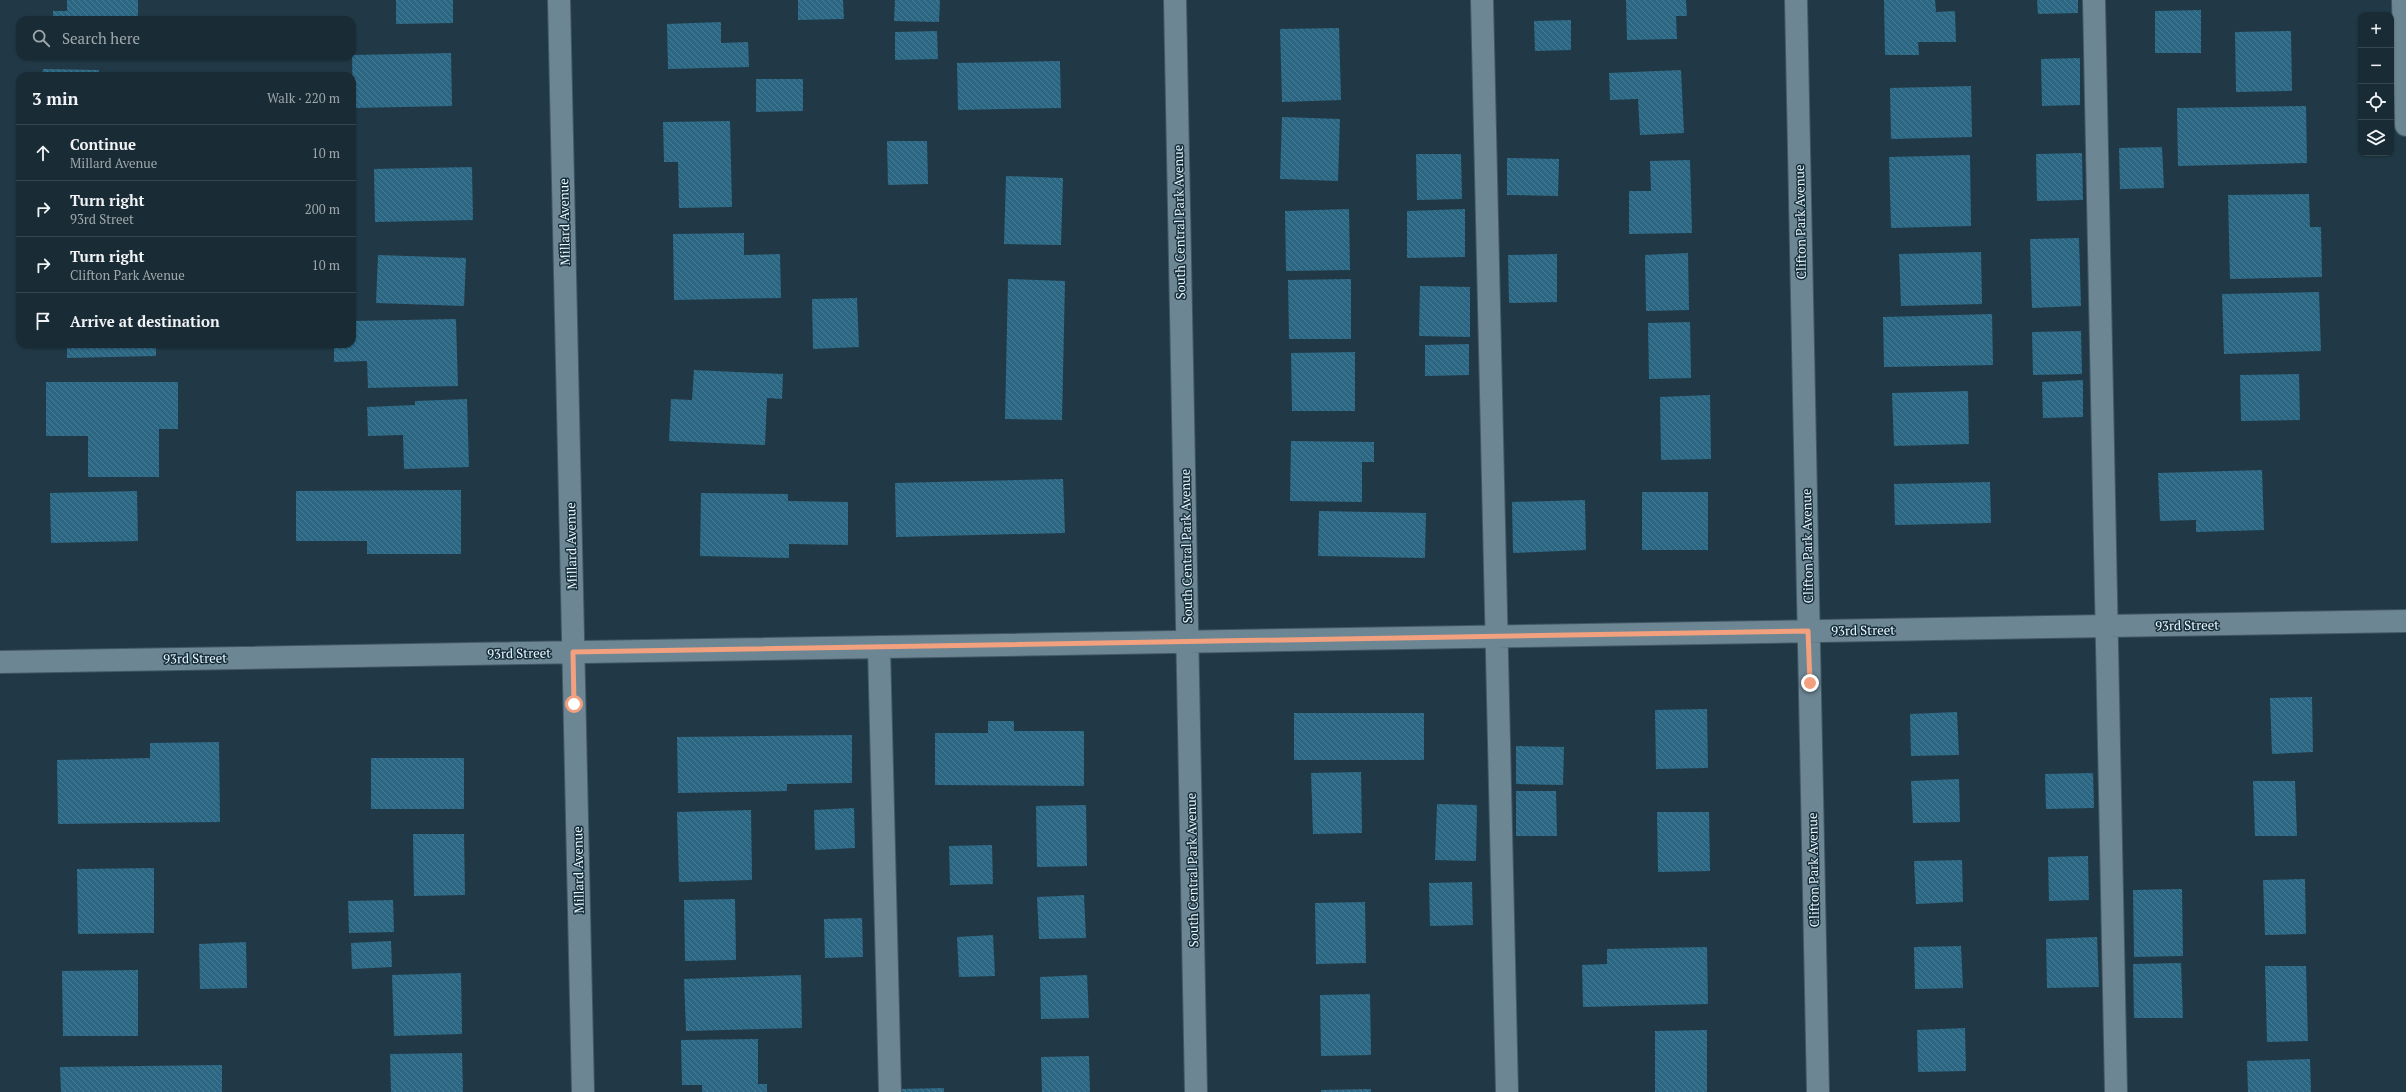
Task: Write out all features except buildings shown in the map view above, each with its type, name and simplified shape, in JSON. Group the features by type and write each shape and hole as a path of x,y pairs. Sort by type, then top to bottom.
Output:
{"street":[{"name":"Millard Avenue","path":"558,0 583,1092"},
{"name":"South Central Park Avenue","path":"1175,0 1196,1092"},
{"path":"1482,0 1498,636 1507,1092"},
{"name":"Clifton Park Avenue","path":"1796,0 1818,1092"},
{"path":"2094,0 2108,626 2116,1092"},
{"path":"2403,0 2406,125"},
{"name":"93rd Street","path":"0,662 2406,621"},
{"path":"879,647 890,1092"}],"route":[{"path":"574,704 573,652 1244,640 1808,631 1810,683"}]}
